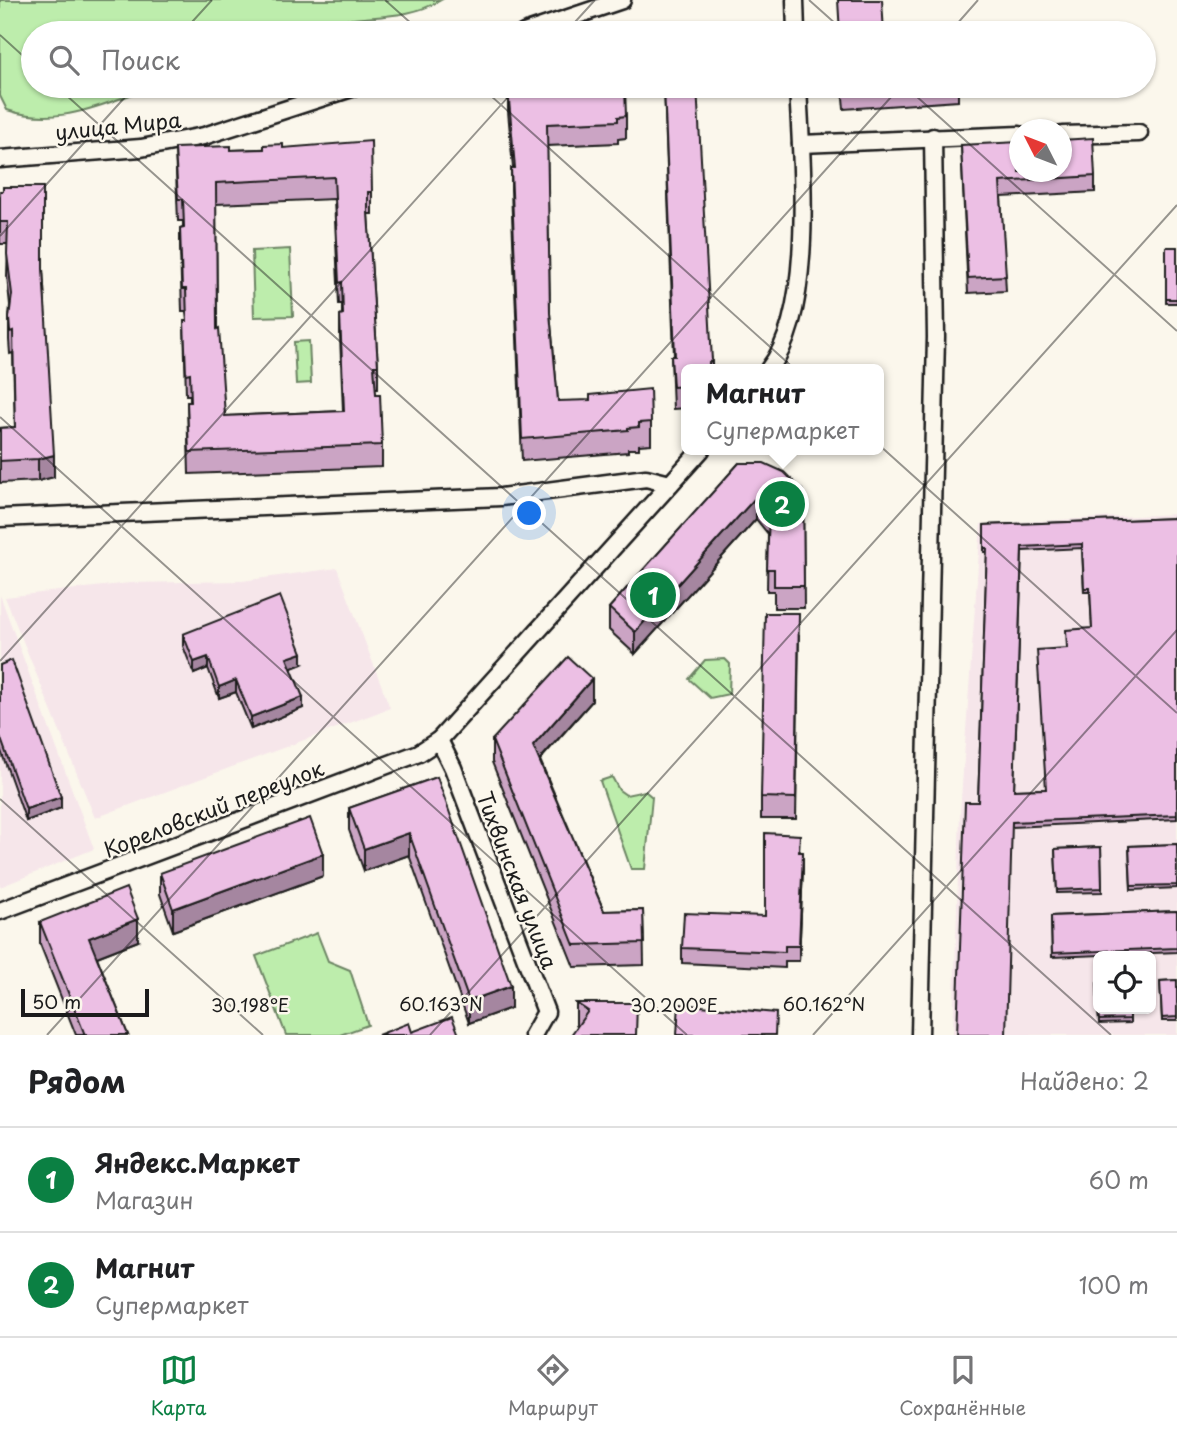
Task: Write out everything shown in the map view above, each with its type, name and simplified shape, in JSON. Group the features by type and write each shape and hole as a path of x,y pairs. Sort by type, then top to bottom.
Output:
{"street":[{"path":"560,21 622,0"},
{"path":"794,0 795,21"},
{"name":"улица Мира","path":"0,159 141,148 204,136 321,98"},
{"path":"773,364 793,317 801,263 799,98"},
{"path":"1072,135 1139,133"},
{"path":"801,144 1009,135"},
{"path":"919,1035 936,337 933,137"},
{"name":"Кореловский переулок","path":"0,911 419,753 439,740 696,455"},
{"path":"0,518 466,499 646,478 670,484"},
{"name":"Тихвинская улица","path":"439,740 448,755 546,1012 533,1035"}],"shaded area":[{"path":"1177,514 1177,1035 953,1035 960,813 981,524"},
{"path":"337,568 390,708 95,818 5,597 130,583 242,581"},
{"path":"0,595 94,849 0,887"}],"green space":[{"path":"0,0 441,0 407,13 335,21 21,21 21,98 122,98 64,115 36,116 7,110 0,96"},
{"path":"290,249 293,316 254,317 252,251"},
{"path":"309,341 311,383 296,384 294,342"},
{"path":"725,659 730,664 729,694 710,698 689,679 705,660"},
{"path":"612,777 619,790 626,795 645,791 652,797 645,869 631,869 600,781"},
{"path":"317,933 328,961 350,970 368,1025 340,1035 286,1035 256,956"}],"building":[{"path":"838,0 882,0 883,21 839,21"},
{"path":"509,98 625,98 626,116 618,117 618,121 547,124 550,313 558,401 590,400 590,395 650,389 651,422 639,423 639,427 628,430 522,439 511,168 515,168"},
{"path":"664,98 698,98 712,361 709,364 681,364 681,386 673,387 671,356 675,356"},
{"path":"1093,138 1095,176 1072,177 1072,139"},
{"path":"371,141 372,192 368,192 368,213 378,366 374,366 376,394 380,394 382,445 189,452 187,402 191,402 190,373 186,374 186,289 182,289 180,228 184,227 183,199 178,199 175,148 231,146 231,150 264,149 264,145 283,144 283,148","holes":["334,177 339,283 342,282 343,314 340,315 344,411 225,416 219,328 217,329 216,183"]},
{"path":"1009,143 1009,181 1000,182 1006,276 968,278 961,145"},
{"path":"3,187 43,187 43,269 54,455 38,459 0,461 0,428 15,427 13,331 10,332 9,318 12,294 7,254 8,222 0,222 0,191 3,191"},
{"path":"1166,247 1177,247 1177,299 1166,299"},
{"path":"739,463 764,463 784,472 803,491 804,586 774,586 774,569 767,569 769,513 756,497 635,632 609,608"},
{"path":"1177,518 1177,815 1012,822 1006,1035 957,1035 965,802 978,802 987,548 984,548 984,525","holes":["1082,544 1084,588 1090,588 1092,628 1066,630 1067,648 1037,650 1046,789 1014,790 1022,547"]},
{"path":"280,596 302,653 287,658 303,697 251,717 236,680 219,687 208,657 194,662 183,634"},
{"path":"765,613 799,613 796,798 761,797"},
{"path":"568,657 592,679 533,746 604,911 643,910 644,943 574,945 492,740"},
{"path":"12,660 61,797 26,809 0,736 0,665"},
{"path":"437,777 511,986 469,1001 409,833 364,849 349,808"},
{"path":"310,818 323,854 173,909 160,873"},
{"path":"765,833 800,835 799,852 803,852 799,946 785,946 785,952 682,948 684,913 765,916"},
{"path":"1177,844 1177,885 1131,886 1129,846"},
{"path":"1101,847 1102,888 1057,890 1055,849"},
{"path":"126,888 138,919 89,938 128,1035 85,1035 40,922"},
{"path":"1177,911 1177,948 1052,953 1051,916"},
{"path":"1177,980 1177,1017 1162,1018 1160,981"},
{"path":"576,1003 637,1003 636,1035 571,1035 588,1011"},
{"path":"679,1004 776,1013 775,1035 677,1035"},
{"path":"1098,1014 1130,1014 1130,1019 1099,1020"},
{"path":"452,1017 459,1035 378,1035 409,1023 412,1032"}],"place":[{"name":"Магнит","path":"782,504"},
{"name":"Яндекс.Маркет","path":"653,595"}]}
